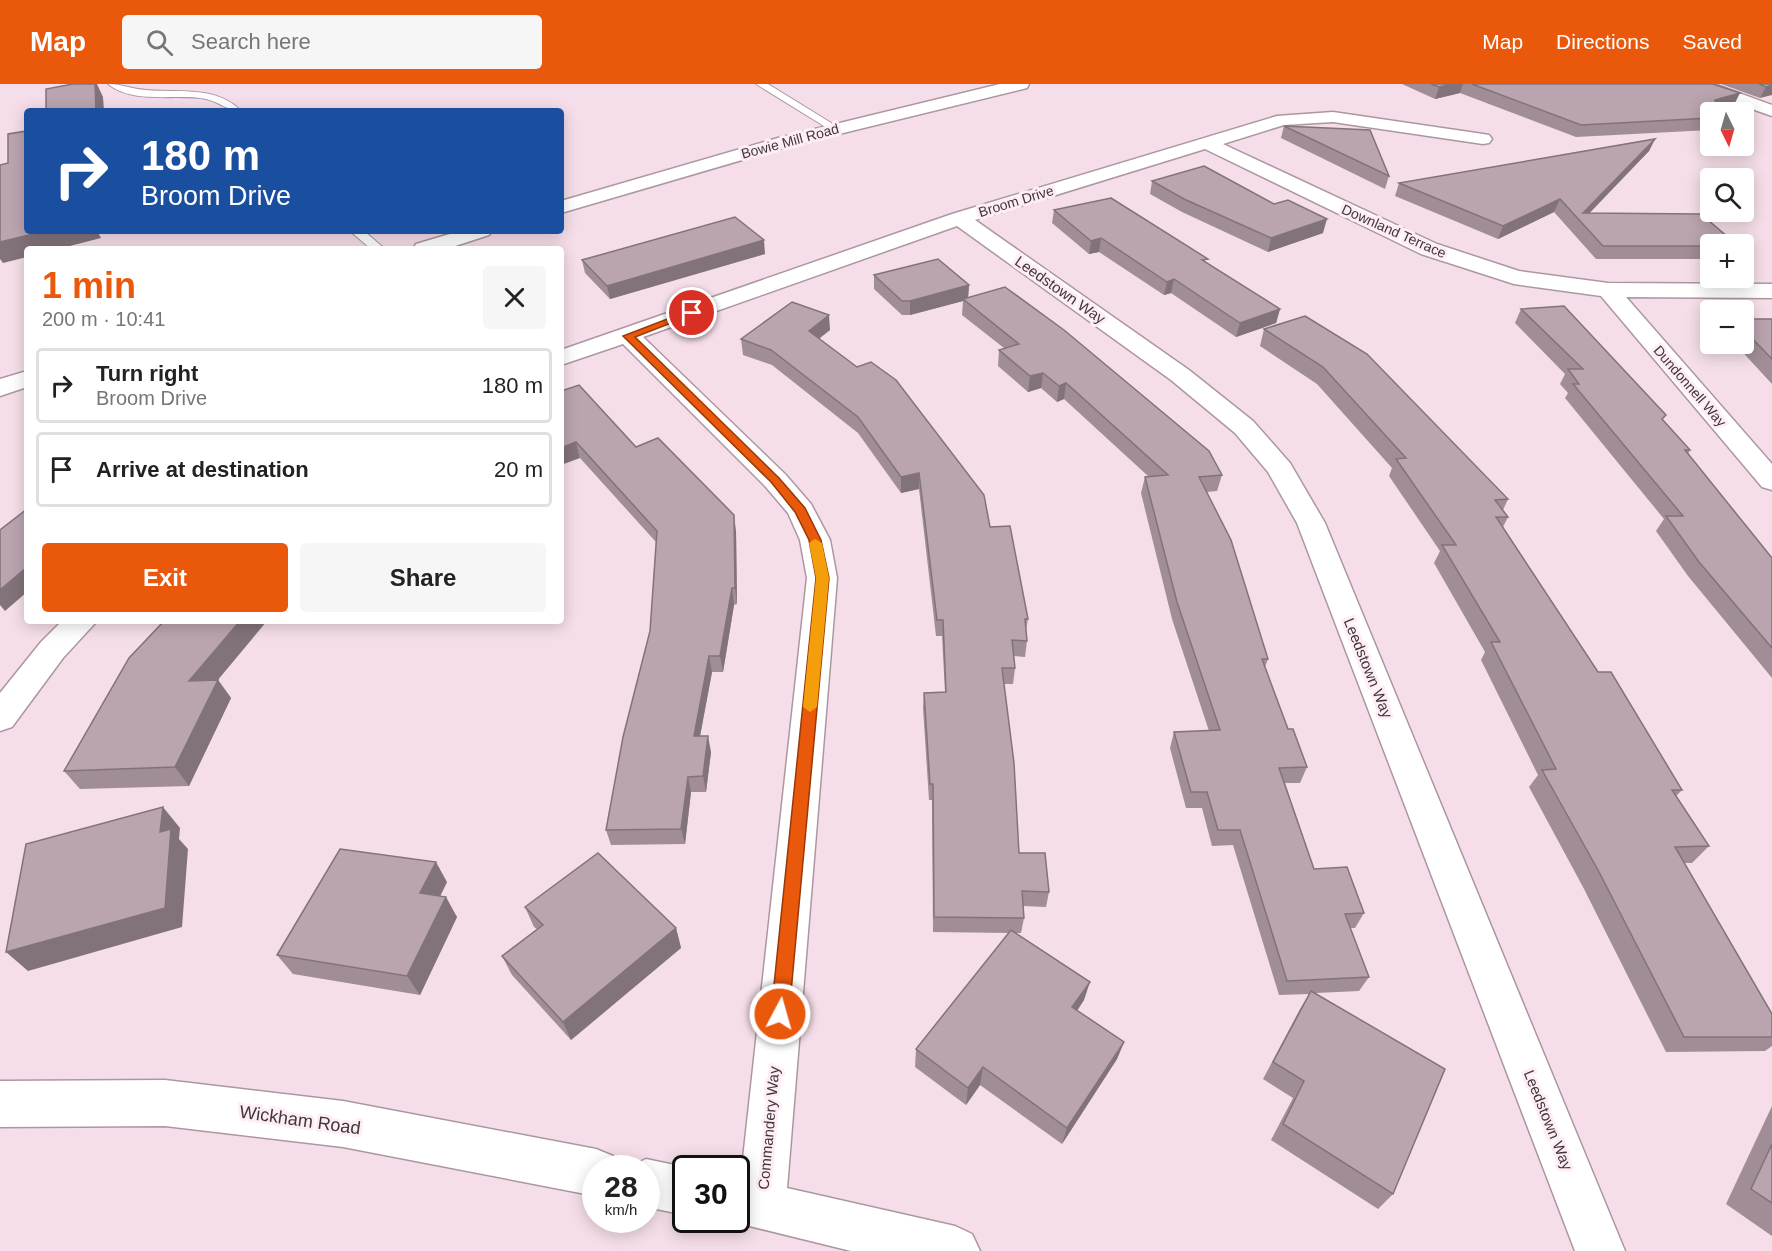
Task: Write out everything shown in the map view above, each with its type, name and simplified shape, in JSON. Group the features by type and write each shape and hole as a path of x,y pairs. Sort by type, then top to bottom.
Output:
{"street":[{"name":"Bowie Mill Road","path":"564,206 783,142 1021,84"},
{"path":"1698,84 1772,111"},
{"name":"Broom Drive","path":"564,357 959,218 1283,120 1319,116 1357,119 1483,139"},
{"name":"Downland Terrace","path":"1206,143 1429,249 1514,277 1608,290 1772,291"},
{"name":"Leedstown Way","path":"959,218 1180,375 1244,428 1280,469 1311,523 1600,1251"},
{"path":"434,246 472,234"},
{"name":"Dundonnell Way","path":"1608,290 1772,481"},
{"name":"Commandery Way","path":"628,336 775,480 801,510 815,540 822,578 750,1194"},
{"path":"0,388 24,379"},
{"path":"0,718 52,650 78,624"},
{"name":"Wickham Road","path":"0,1104 176,1104 343,1124 582,1170"},
{"path":"750,1203 955,1251"}],"lane":[{"path":"113,84 143,93 222,100 232,108"},
{"path":"761,84 836,129"},
{"path":"360,234 375,246"}],"building":[{"path":"73,84 95,84 96,108 46,108 46,89"},
{"path":"1431,84 1453,84 1439,87"},
{"path":"1472,84 1713,84 1740,93 1715,100 1715,102 1700,102 1700,119 1581,125"},
{"path":"1284,126 1370,130 1389,176"},
{"path":"24,131 24,234 33,234 0,242 0,165 8,163 8,134"},
{"path":"1655,139 1583,213 1700,214 1700,222 1710,222 1724,234 1700,234 1700,246 1603,246 1560,199 1503,226 1399,183"},
{"path":"1204,166 1274,204 1288,200 1327,219 1271,238 1184,199 1152,181"},
{"path":"1111,198 1208,259 1202,260 1280,309 1240,323 1174,279 1167,282 1101,238 1091,241 1054,210"},
{"path":"735,217 764,240 607,286 582,260"},
{"path":"938,259 969,285 910,301 902,301 874,275"},
{"path":"1005,287 1064,330 1209,451 1222,475 1199,477 1231,540 1268,659 1262,659 1288,729 1293,729 1307,767 1279,768 1314,869 1347,867 1364,913 1345,914 1369,977 1287,981 1240,830 1218,830 1207,792 1191,792 1174,732 1220,730 1177,602 1145,477 1168,475 1066,383 1059,386 1043,373 1030,376 999,350 1019,344 963,299"},
{"path":"792,302 829,315 809,331 857,367 871,362 896,380 984,495 990,527 1010,526 1028,619 1025,619 1027,641 1012,640 1015,668 1002,668 1014,763 1019,853 1045,853 1049,892 1022,891 1024,918 934,917 933,784 930,784 924,693 946,692 943,620 937,620 919,473 901,477 858,417 771,350 741,339"},
{"path":"1564,306 1666,415 1662,419 1690,450 1685,450 1772,558 1772,648 1699,562 1666,516 1683,516 1573,384 1579,384 1568,369 1583,369 1521,309"},
{"path":"1305,316 1367,354 1508,499 1495,500 1508,517 1496,517 1598,672 1611,672 1682,790 1672,790 1709,846 1675,847 1772,1014 1772,1037 1684,1037 1598,870 1542,770 1556,769 1491,642 1500,642 1442,545 1456,545 1396,459 1406,458 1323,367 1264,329"},
{"path":"1754,319 1772,319 1772,359 1754,340"},
{"path":"579,385 636,447 658,438 734,515 735,588 732,588 720,656 709,656 694,736 708,736 703,776 688,777 681,829 606,830 623,737 650,631 657,531 576,442 564,447 564,390"},
{"path":"24,511 24,570 0,590 0,530"},
{"path":"161,624 237,624 189,681 218,680 175,767 64,771 129,658"},
{"path":"163,807 160,832 171,829 165,908 6,952 26,844"},
{"path":"340,849 436,862 420,893 446,897 407,976 277,955"},
{"path":"598,853 676,928 563,1022 502,956 543,925 525,907"},
{"path":"1011,930 1090,982 1072,1007 1124,1042 1067,1128 983,1067 968,1088 916,1049"},
{"path":"1311,991 1445,1069 1393,1194 1283,1124 1304,1081 1273,1062"},
{"path":"1772,1144 1772,1203 1751,1189"}],"slow traffic":[{"path":"810,707 822,578 815,543"}],"route":[{"path":"692,313 628,336 775,480 801,510 815,540 822,578 780,1014"}]}
